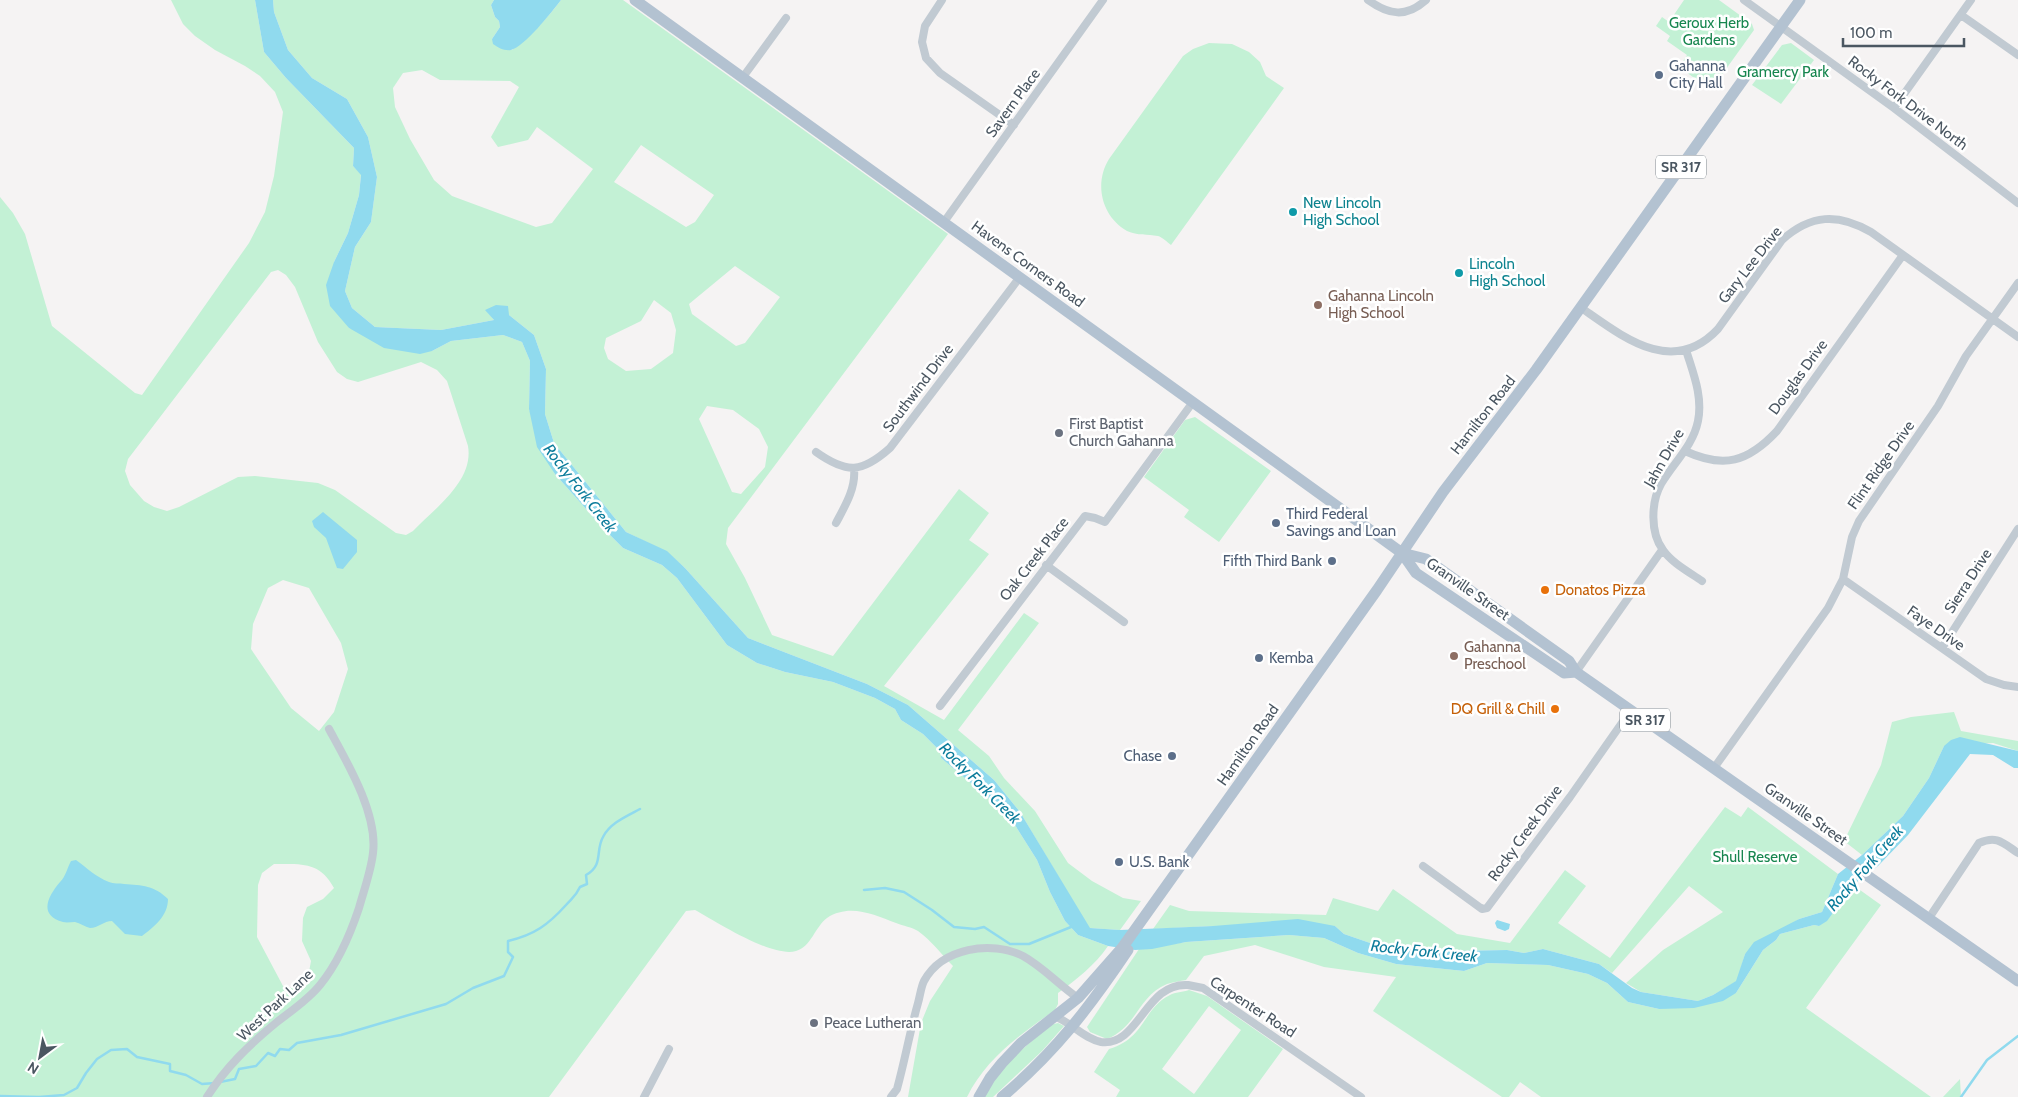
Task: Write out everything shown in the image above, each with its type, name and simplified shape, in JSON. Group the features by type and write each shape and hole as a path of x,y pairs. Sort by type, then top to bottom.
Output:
{"main road":[{"name":"Hamilton Road","path":"1002,1097 1043,1060 1073,1026 1122,948 1160,899 1192,850 1402,553 1448,484 1536,370 1800,0"},
{"name":"Havens Corners Road","path":"640,2 1402,553"},
{"name":"Granville Street","path":"1402,553 1416,573 1564,673 1576,672"},
{"name":"Granville Street","path":"1402,553 1426,559 1569,661 1576,672 2018,982"},
{"name":"Hamilton Road","path":"979,1097 990,1078 1021,1043 1078,998 1109,970"},
{"name":"Hamilton Road","path":"973,1097 1000,1058 1028,1032 1050,1019"}],"street":[{"path":"942,0 925,26 922,42 926,58 940,73 1014,125"},
{"name":"Savern Place","path":"944,222 1103,0"},
{"path":"1368,0 1384,10 1405,12 1416,9 1426,0"},
{"name":"Rocky Fork Drive North","path":"1744,0 1894,108 2018,203"},
{"path":"1894,108 1972,0"},
{"path":"1961,15 2018,55"},
{"path":"743,77 786,18"},
{"name":"Gary Lee Drive","path":"1580,307 1637,344 1649,349 1672,353 1686,350 1712,335 1782,240 1808,223 1829,218 1851,222 1871,232 2018,337"},
{"name":"Douglas Drive","path":"1685,451 1713,461 1732,461 1750,455 1767,442 1777,431 1903,255"},
{"name":"Southwind Drive","path":"854,469 874,462 890,448 1020,277"},
{"name":"Flint Ridge Drive","path":"1714,768 1828,608 1843,579 1852,537 1859,521 1938,406 1958,369 2018,284"},
{"name":"Jahn Drive","path":"1662,550 1654,523 1654,503 1661,484 1694,435 1700,404 1696,382 1686,350"},
{"name":"Oak Creek Place","path":"940,706 1085,516 1105,522 1193,402"},
{"path":"816,452 833,464 854,469 855,479 846,505 836,523"},
{"name":"Sierra Drive","path":"1942,648 2018,529"},
{"path":"1576,672 1662,550 1673,561 1702,581"},
{"path":"1046,565 1124,622"},
{"name":"Faye Drive","path":"1843,579 1986,679 2018,687"},
{"name":"Rocky Creek Drive","path":"1422,866 1482,909 1487,908 1570,797 1630,710"},
{"name":"West Park Lane","path":"208,1097 223,1073 238,1058 320,986 347,941 356,917 374,852 373,834 366,804 329,729"},
{"path":"1929,918 1979,842 1990,838 1997,840 2018,853"},
{"path":"891,1097 898,1089 924,982 932,970 949,958 970,949 988,947 1004,949 1023,957 1078,998"},
{"name":"Carpenter Road","path":"1050,1019 1065,1020 1089,1037 1100,1042 1111,1042 1128,1032 1150,1003 1161,994 1186,985 1203,988 1361,1097"},
{"path":"644,1097 669,1049"}],"green space":[{"path":"171,0 255,0 264,52 286,78 354,148 353,166 361,174 359,195 348,233 334,262 349,328 432,351 451,341 503,335 522,342 530,361 529,409 555,474 602,527 623,548 662,565 677,578 727,645 757,663 785,672 833,682 875,698 895,709 901,720 923,734 941,752 941,758 1008,814 1037,860 1050,892 1065,921 1078,935 1108,946 1091,966 1058,993 1058,1004 1055,1010 1017,1038 994,1059 984,1070 967,1097 908,1097 921,1023 930,1001 953,966 918,931 871,914 844,911 827,918 801,949 786,952 745,938 695,910 686,911 549,1097 0,1097 0,197 13,213 25,234 52,326 135,393 142,395 249,243 265,212 274,176 283,112 275,92 260,76 215,50 195,36 183,24","holes":["278,270 286,275 295,287 318,342 337,372 347,379 358,382 421,362 437,370 447,381 468,446 468,459 465,471 459,482 442,503 413,531 406,535 396,533 335,490 318,483 255,476 238,477 179,507 167,511 154,507 144,501 130,485 125,471 128,459 271,272","283,580 309,588 341,643 348,669 334,712 319,731 291,708 251,649 253,624 268,588","274,864 301,864 322,873 334,888 323,899 307,907 303,918 302,941 311,961 307,983 297,989 283,986 257,937 258,885 262,873"]},
{"path":"273,0 494,0 491,5 500,27 492,39 512,50 526,39 561,0 623,0 948,234 728,528 726,544 745,578 772,635 833,656 959,489 989,513 969,540 989,554 884,686 944,720 1024,613 1039,623 958,730 989,756 1004,778 1035,811 1068,863 1092,881 1123,898 1141,901 1120,930 1089,928 1020,812 994,780 908,705 867,684 748,638 685,568 667,552 626,532 554,443 545,414 546,369 534,335 509,315 486,310 494,320 441,330 375,327 352,308 345,291 355,247 371,222 377,177 368,137 347,99 312,78 288,50 274,12","holes":["422,70 440,80 510,81 519,87 491,137 498,147 528,140 537,127 593,169 552,223 536,227 452,196 434,180 410,139 395,107 393,88 403,73","641,145 714,195 695,222 686,227 614,182","735,266 780,297 745,343 736,346 692,314 689,304","654,300 671,313 676,330 673,353 651,369 626,371 608,359 604,348 606,338 641,321","707,406 733,410 759,429 768,447 765,467 741,494 732,492 699,419"]},
{"name":"Geroux Herb Gardens","path":"1684,0 1719,0 1752,24 1754,30 1711,90 1679,67 1687,55 1667,41 1670,36 1656,26 1662,17 1669,22"},
{"path":"1209,43 1232,44 1249,52 1260,62 1266,76 1284,88 1171,245 1163,238 1154,235 1131,233 1118,225 1106,208 1101,188 1102,178 1104,168 1109,159 1183,56 1193,49"},
{"name":"Gramercy Park","path":"1791,43 1814,60 1781,104 1752,85 1782,45"},
{"path":"1195,417 1271,471 1219,542 1184,517 1189,510 1144,477 1185,420"},
{"path":"1954,712 1961,731 2018,741 2018,751 1993,743 1944,746 1929,778 1903,816 1862,855 1844,841 1881,765 1892,722 1911,717"},
{"name":"Shull Reserve","path":"1725,807 1741,817 1748,807 1838,874 1822,912 1799,919 1745,954 1737,981 1713,995 1698,1001 1641,992 1626,983 1663,950 1723,912 1689,886 1612,973 1599,964 1543,949 1524,953 1507,950 1455,951 1373,944 1344,934 1335,926 1213,926 1153,929 1170,905 1189,911 1326,915 1333,898 1378,911 1393,889 1457,934 1510,943 1565,870 1586,886 1558,923 1610,958"},
{"path":"1853,885 1881,905 1806,1008 1931,1097 1541,1097 1520,1082 1509,1097 1502,1097 1373,1011 1396,977 1324,967 1255,945 1204,956 1186,980 1167,984 1157,989 1125,1027 1107,1039 1090,1032 1087,1027 1139,949 1186,942 1289,935 1324,938 1358,953 1396,964 1464,971 1487,963 1548,965 1588,974 1607,983 1628,1002 1659,1009 1736,993 1763,950 1776,940 1780,934 1814,925 1819,926"},
{"path":"1189,990 1207,996 1283,1049 1248,1097 1116,1097 1120,1090 1094,1072 1109,1049 1130,1038 1161,1001 1172,994","holes":["1209,1006 1241,1030 1194,1094 1162,1069"]},
{"path":"1058,1023 1064,1026 1042,1051 993,1097 981,1097 995,1073 1050,1025"},
{"path":"1960,1079 1961,1097 1943,1097"}],"water":[{"name":"Rocky Fork Creek","path":"255,0 273,0 274,12 288,50 312,78 347,99 368,137 377,177 371,222 355,247 345,291 352,308 375,327 441,330 494,320 485,310 496,305 508,306 509,315 534,335 546,369 545,414 554,443 626,532 667,551 685,568 748,638 867,684 908,705 994,780 1020,812 1090,928 1120,930 1213,926 1298,919 1335,926 1344,934 1373,944 1455,951 1507,950 1524,953 1543,949 1599,964 1632,988 1641,992 1698,1001 1713,995 1736,981 1745,954 1754,942 1799,919 1822,912 1838,874 1862,855 1903,816 1929,778 1944,746 1951,740 1960,737 2018,751 2018,768 2014,768 1993,755 1970,754 1908,835 1878,866 1853,885 1827,921 1819,926 1814,925 1780,934 1776,940 1763,950 1736,993 1723,1001 1694,1008 1659,1009 1628,1002 1607,983 1588,974 1548,965 1487,963 1464,971 1396,964 1358,953 1324,938 1289,935 1186,942 1152,949 1135,950 1108,946 1078,935 1065,921 1050,892 1037,860 1008,814 941,758 941,752 923,734 901,720 895,709 875,698 833,682 785,672 757,663 727,645 677,578 662,565 623,548 602,527 555,474 537,447 529,409 530,361 522,342 503,335 451,341 432,351 420,354 384,348 349,328 330,306 326,285 334,262 348,233 359,195 361,175 353,166 354,148 286,78 264,52"},
{"path":"494,0 561,0 523,43 508,50 493,44 492,39 500,27 491,5"},
{"path":"323,512 357,540 357,552 343,569 337,568 326,538 314,527 312,521"},
{"path":"76,860 109,882 142,886 158,891 168,899 163,916 156,925 142,936 125,934 112,921 90,928 75,922 64,922 55,919 48,910 49,899 64,877 71,861"},
{"path":"1497,920 1510,924 1509,929 1505,931 1497,928 1495,923"}],"waterway":[{"path":"220,1082 235,1079 239,1069 256,1066 268,1053 275,1056 280,1049 289,1050 297,1043 341,1035 446,1004 473,988 504,976 513,957 508,952 508,941 525,936 547,924 575,895 580,887 587,884 586,875 595,867 601,842 606,832 619,820 640,809"},
{"path":"864,890 885,888 904,892 954,927 975,929 984,927 1010,944 1029,944 1071,927"},
{"path":"1961,1097 1987,1060 2018,1036"},
{"path":"0,1096 39,1097 64,1095 77,1088 97,1059 111,1050 127,1049 137,1057 170,1064 170,1071 186,1075 202,1084 215,1083"}],"place":[{"name":"Gahanna City Hall","path":"1659,75"},
{"name":"New Lincoln High School","path":"1293,212"},
{"name":"Lincoln High School","path":"1459,273"},
{"name":"Gahanna Lincoln High School","path":"1318,305"},
{"name":"First Baptist Church Gahanna","path":"1059,433"},
{"name":"Third Federal Savings and Loan","path":"1276,523"},
{"name":"Fifth Third Bank","path":"1332,561"},
{"name":"Donatos Pizza","path":"1545,590"},
{"name":"Gahanna Preschool","path":"1454,656"},
{"name":"Kemba","path":"1259,658"},
{"name":"DQ Grill & Chill","path":"1555,709"},
{"name":"Chase","path":"1172,756"},
{"name":"U.S. Bank","path":"1119,862"},
{"name":"Peace Lutheran","path":"814,1023"}]}
